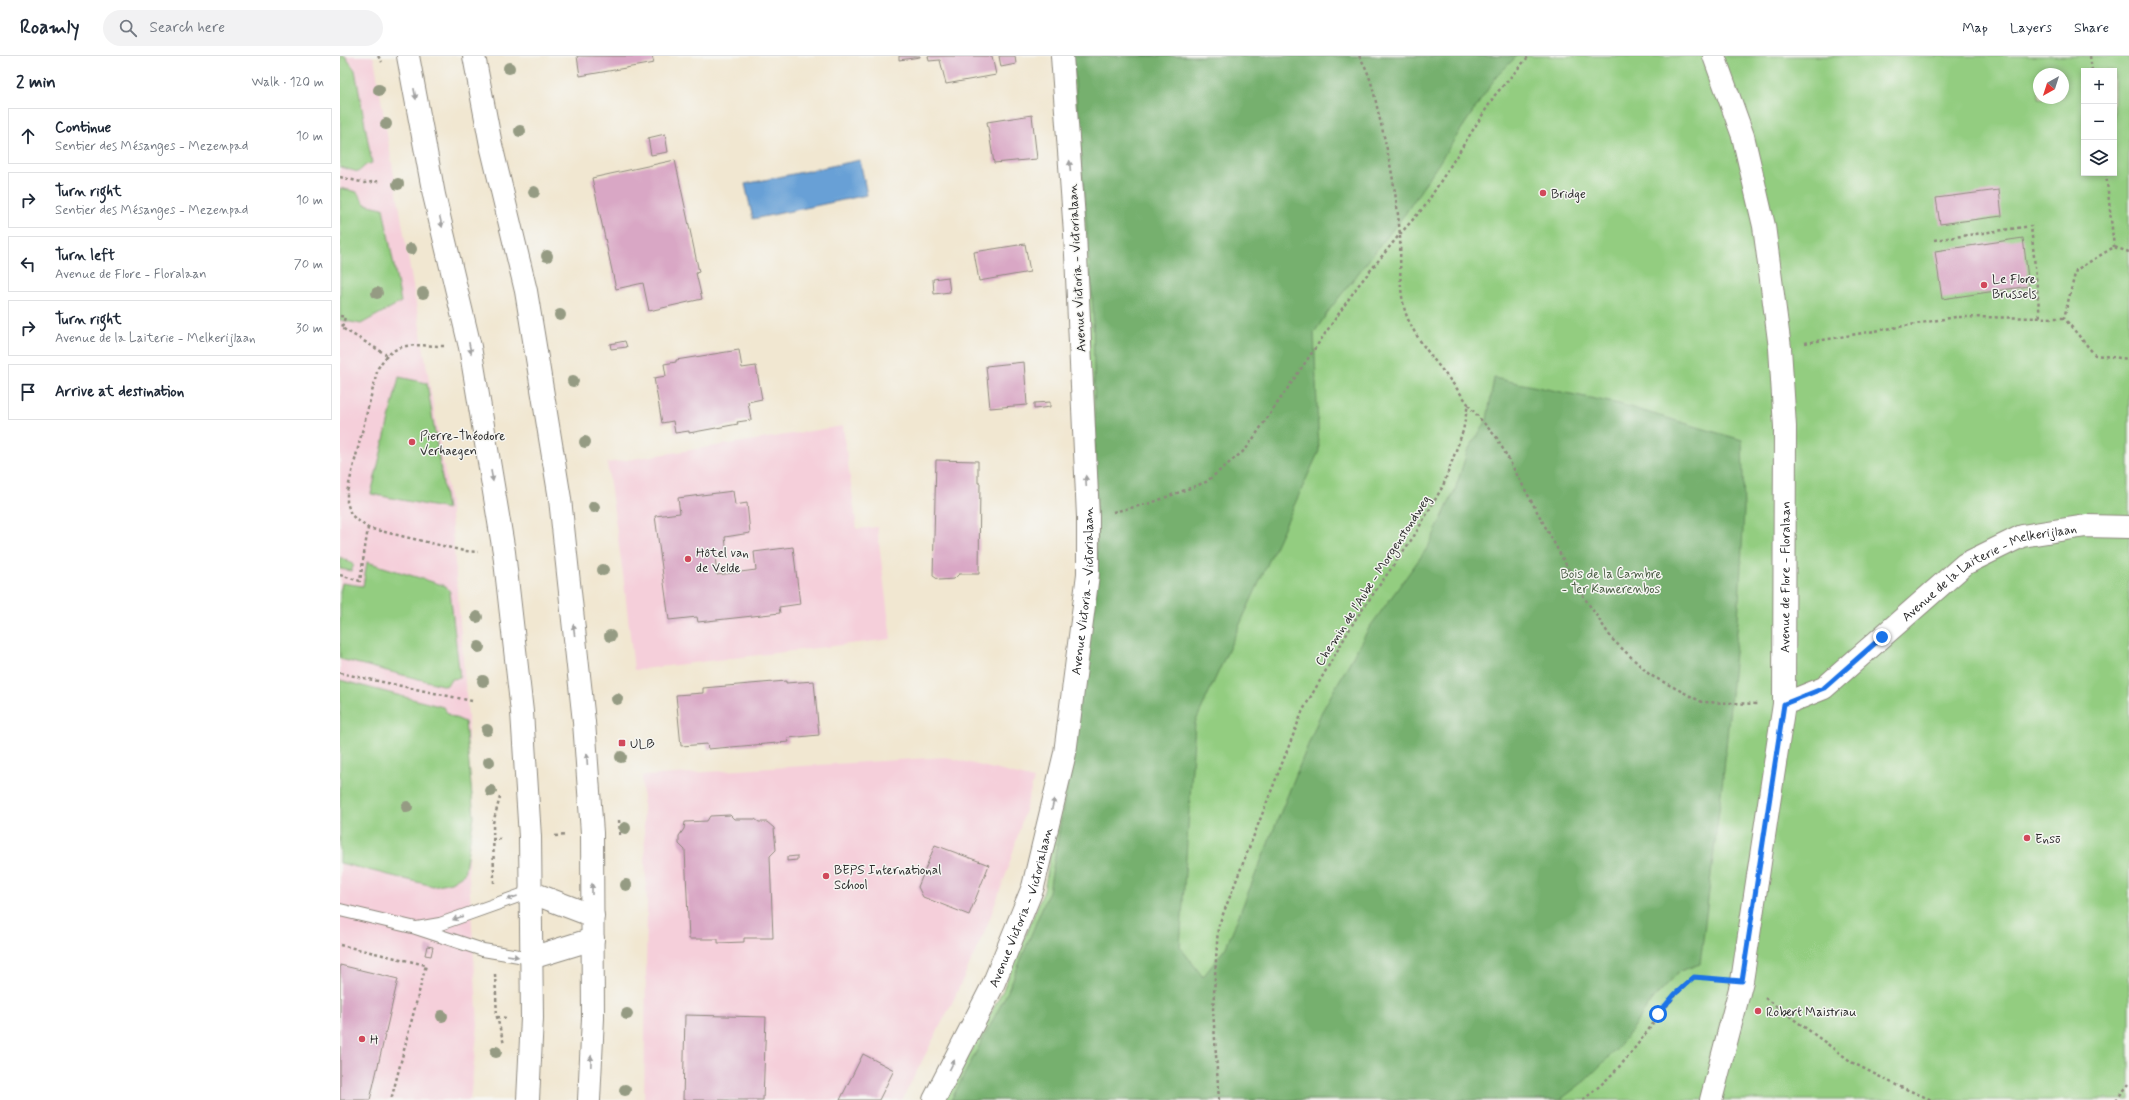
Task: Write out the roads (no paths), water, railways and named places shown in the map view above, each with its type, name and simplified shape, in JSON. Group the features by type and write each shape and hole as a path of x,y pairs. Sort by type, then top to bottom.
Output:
{"street":[{"path":"408,56 434,195 470,346 504,552 522,712 530,837 532,1018 528,1100"},
{"path":"474,56 492,145 526,292 560,499 584,722 592,833 593,1018 589,1100"},
{"name":"Avenue Victoria - Victorialaan","path":"934,1100 992,987 1033,888 1065,753 1088,574 1088,517 1075,233 1062,56"},
{"name":"Avenue de Flore - Floralaan","path":"1711,1100 1742,981 1784,704 1785,427 1780,348 1764,226 1742,136 1714,56"},
{"name":"Avenue de la Laiterie - Melkerijlaan","path":"1784,704 1824,688 1965,564 2022,536 2086,526 2129,527"},
{"path":"530,892 592,916"},
{"path":"531,958 593,939"}],"lane":[{"path":"416,928 440,924 530,892"},
{"path":"340,910 416,928 455,943 495,953 531,958"}],"water":[{"path":"860,160 867,195 753,219 745,184"}],"place":[{"name":"Bridge","path":"1543,193"},
{"name":"Le Flore Brussels","path":"1984,285"},
{"name":"Pierre-Théodore Verhaegen","path":"412,442"},
{"name":"Hôtel van de Velde","path":"688,559"},
{"name":"ULB","path":"622,743"},
{"name":"Ensō","path":"2027,838"},
{"name":"BEPS International School","path":"826,876"},
{"name":"Robert Maistriau","path":"1758,1011"},
{"name":"H","path":"362,1039"}],"park label":[{"name":"Bois de la Cambre - Ter Kamerenbos","path":"1611,580"}]}
